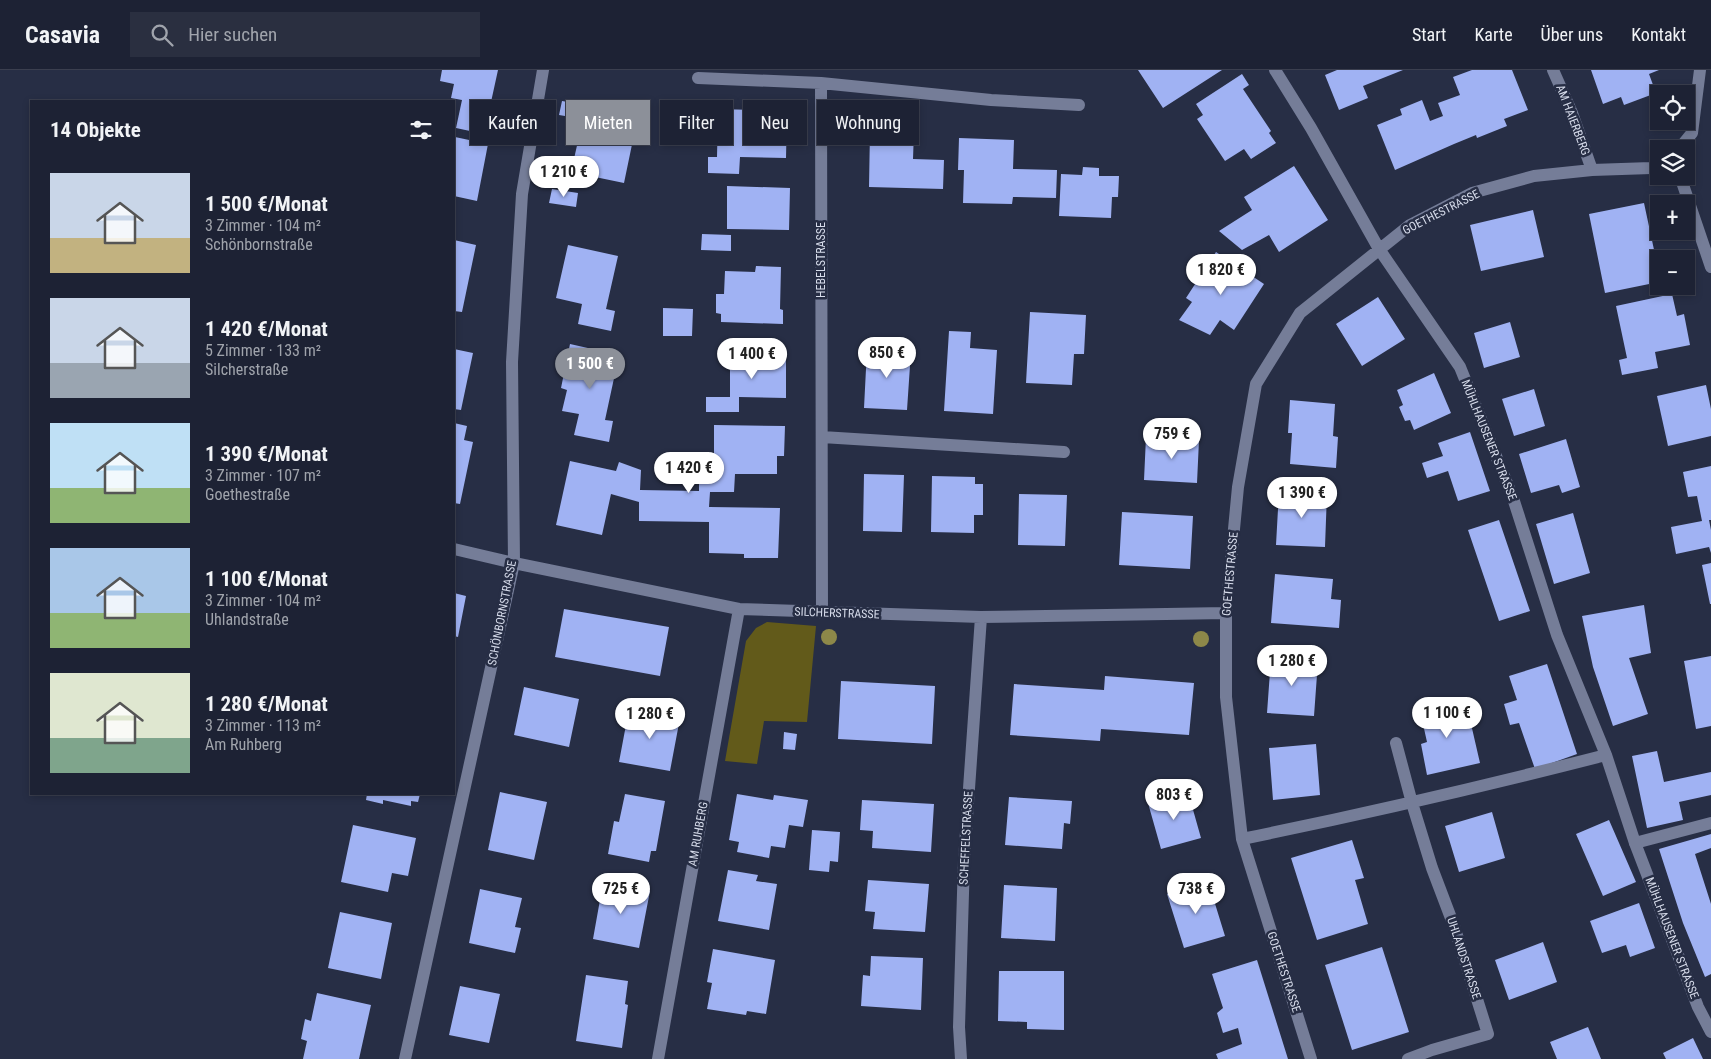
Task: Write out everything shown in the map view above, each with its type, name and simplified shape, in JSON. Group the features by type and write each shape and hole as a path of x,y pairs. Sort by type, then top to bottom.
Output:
{"street":[{"name":"SCHÖNBORNSTRASSE","path":"405,1059 514,563 514,342 522,194 543,70"},
{"name":"MÜHLHAUSENER STRASSE","path":"1275,70 1311,128 1379,249 1460,367 1513,498 1557,635 1606,755 1635,842 1698,1007 1711,1032"},
{"name":"AM HAIERBERG","path":"1552,70 1572,113 1592,170"},
{"path":"1686,140 1692,132 1700,70"},
{"path":"698,78 821,83 991,100 1079,104"},
{"name":"HEBELSTRASSE","path":"821,83 822,613"},
{"name":"GOETHESTRASSE","path":"1311,1059 1242,840 1226,697 1226,612 1238,487 1256,384 1300,313 1410,225 1472,193 1534,176 1592,170 1650,168"},
{"path":"1683,185 1711,267"},
{"path":"822,437 1064,452"},
{"name":"SILCHERSTRASSE","path":"455,549 739,609 981,617 1226,612"},
{"name":"AM RUHBERG","path":"658,1059 739,609"},
{"name":"SCHEFFELSTRASSE","path":"961,1059 959,1027 964,860 981,617"},
{"name":"UHLANDSTRASSE","path":"1396,743 1432,868 1454,926 1488,1034 1408,1059"},
{"path":"1242,840 1412,803 1606,755"},
{"path":"1635,842 1711,823"}],"shaded area":[{"path":"767,622 816,626 807,722 764,721 757,764 725,761 746,641 756,628"}],"building":[{"path":"442,70 498,70 491,100 470,100 470,131 456,128 462,100 451,98 454,84 440,81"},
{"path":"1138,70 1222,70 1163,108"},
{"path":"1337,70 1403,70 1363,86 1368,98 1339,110 1325,75"},
{"path":"1472,70 1512,70 1528,110 1504,119 1507,126 1477,138 1476,135 1395,170 1377,125 1402,115 1400,109 1422,100 1430,121 1443,116 1438,103 1460,95 1453,77"},
{"path":"1591,70 1659,70 1649,74 1653,85 1650,85 1650,95 1624,105 1621,97 1603,104"},
{"path":"1242,74 1249,85 1243,89 1271,131 1269,133 1276,143 1251,159 1244,149 1225,161 1197,119 1203,115 1196,104"},
{"path":"562,101 566,102 566,116 559,115"},
{"path":"733,109 743,110 743,145 786,145 786,158 740,157 739,174 708,173 708,157 717,157 717,145 733,145"},
{"path":"455,137 470,140 470,145 488,145 477,201 455,196"},
{"path":"959,138 1014,140 1013,169 1057,170 1056,198 1013,197 1012,204 963,203 964,170 958,170"},
{"path":"577,145 632,145 624,183 571,172"},
{"path":"870,145 914,145 913,159 944,160 943,189 869,187"},
{"path":"1294,166 1328,220 1279,252 1269,235 1242,250 1219,231 1252,210 1244,197"},
{"path":"1083,167 1099,168 1099,176 1119,176 1118,197 1112,197 1111,218 1059,216 1061,174 1082,175"},
{"path":"727,186 790,188 789,230 727,229"},
{"path":"552,189 578,193 576,207 549,203"},
{"path":"1644,203 1650,240 1652,240 1654,250 1650,250 1650,284 1605,293 1589,214"},
{"path":"1533,210 1544,257 1481,271 1470,225"},
{"path":"702,234 731,235 731,251 701,250"},
{"path":"455,240 476,245 462,312 455,311"},
{"path":"568,245 618,256 606,309 615,311 611,331 578,324 582,304 556,298"},
{"path":"1216,252 1264,284 1234,330 1220,320 1210,335 1179,320 1192,302 1186,298"},
{"path":"756,266 781,267 780,309 783,310 783,324 721,322 721,314 716,313 716,294 724,294 725,271 755,272"},
{"path":"1672,295 1677,316 1684,314 1690,345 1655,352 1658,368 1622,375 1619,360 1627,358 1616,306"},
{"path":"1378,297 1405,339 1362,366 1336,324"},
{"path":"663,308 693,309 692,336 663,336"},
{"path":"1030,312 1086,315 1084,354 1074,354 1072,385 1026,383"},
{"path":"1510,322 1520,357 1484,368 1474,333"},
{"path":"949,331 971,332 970,348 997,350 993,414 944,411"},
{"path":"570,344 619,355 605,420 613,421 609,442 574,435 579,414 562,411 567,390 561,388"},
{"path":"455,349 473,353 461,410 455,409"},
{"path":"867,349 911,351 907,410 864,408"},
{"path":"730,353 786,354 786,398 739,397 739,412 706,412 706,397 730,397"},
{"path":"1434,373 1451,413 1414,430 1410,420 1405,421 1399,407 1403,405 1397,390"},
{"path":"1706,385 1711,409 1711,436 1668,446 1657,396"},
{"path":"1534,389 1545,426 1514,436 1502,399"},
{"path":"1290,400 1335,404 1333,436 1338,437 1336,468 1290,464 1292,433 1288,433"},
{"path":"455,423 467,426 464,440 473,442 460,504 455,503"},
{"path":"714,425 785,426 784,456 777,456 777,474 735,474 734,492 710,492 709,507 780,508 778,558 744,558 744,554 709,553 709,522 639,521 639,502 611,494 602,535 556,525 570,461 616,471 619,462 641,470 640,490 699,491 699,472 714,473"},
{"path":"1470,432 1490,491 1458,501 1448,471 1427,478 1422,463 1443,456 1438,443"},
{"path":"1146,437 1199,440 1197,483 1144,480"},
{"path":"1566,439 1580,487 1562,493 1559,485 1531,493 1519,454"},
{"path":"1711,466 1711,520 1709,520 1711,553 1709,547 1676,554 1671,527 1702,521 1697,496 1688,497 1683,472"},
{"path":"864,474 904,475 902,532 863,531"},
{"path":"932,476 975,477 975,484 983,484 983,515 974,515 974,533 931,532"},
{"path":"1279,491 1327,493 1325,547 1276,545"},
{"path":"1019,494 1067,495 1065,546 1018,545"},
{"path":"1122,512 1193,516 1190,569 1119,565"},
{"path":"1573,513 1590,573 1554,584 1536,524"},
{"path":"1499,520 1530,611 1499,621 1468,530"},
{"path":"1711,563 1711,604 1710,604 1702,565"},
{"path":"1275,574 1333,579 1331,599 1341,600 1339,628 1271,623"},
{"path":"455,593 466,596 458,637 455,636"},
{"path":"1644,605 1651,653 1629,658 1648,714 1613,726 1593,667 1582,616"},
{"path":"564,609 669,627 660,676 555,657"},
{"path":"1711,656 1711,726 1696,729 1684,661"},
{"path":"1271,658 1318,661 1314,716 1267,713"},
{"path":"1547,664 1577,754 1535,769 1519,723 1510,725 1504,704 1517,700 1509,676"},
{"path":"1105,676 1194,683 1189,735 1101,729 1100,741 1010,735 1014,684 1104,690"},
{"path":"841,681 935,686 932,744 838,739"},
{"path":"524,687 579,699 569,747 514,735"},
{"path":"1444,701 1447,716 1468,711 1480,763 1427,775 1421,744 1427,742 1419,706"},
{"path":"629,709 680,718 670,771 619,762"},
{"path":"784,732 797,734 795,750 783,749"},
{"path":"1316,744 1320,795 1273,800 1269,748"},
{"path":"1657,751 1664,782 1711,772 1711,795 1679,802 1683,820 1647,828 1632,756"},
{"path":"500,792 547,802 534,860 488,850"},
{"path":"1188,792 1201,838 1161,849 1148,803"},
{"path":"625,794 665,801 656,851 651,851 649,862 608,854 614,821 619,822"},
{"path":"737,794 773,800 774,795 808,800 803,827 789,825 785,848 771,846 769,858 737,852 739,842 729,840"},
{"path":"367,795 420,795 418,802 411,801 411,806 383,800 383,804 366,800"},
{"path":"1009,797 1072,801 1070,824 1064,823 1062,849 1005,845"},
{"path":"862,800 934,804 931,852 872,848 873,831 860,830"},
{"path":"1492,812 1505,858 1459,872 1445,826"},
{"path":"1609,820 1636,882 1603,896 1576,834"},
{"path":"353,825 416,838 408,876 392,873 388,892 341,882"},
{"path":"812,830 840,832 838,862 830,861 829,872 809,870"},
{"path":"1711,834 1711,848 1695,854 1711,904 1711,974 1705,977 1683,923 1659,849"},
{"path":"1352,840 1364,878 1355,880 1368,924 1317,940 1291,858"},
{"path":"728,870 758,875 756,881 777,884 769,930 718,921"},
{"path":"868,880 929,884 925,932 873,929 875,912 865,911"},
{"path":"1208,881 1225,936 1184,948 1167,894"},
{"path":"603,883 650,891 639,948 593,939"},
{"path":"1004,885 1057,888 1055,941 1001,938"},
{"path":"480,889 522,898 515,927 521,928 515,953 469,943"},
{"path":"1639,903 1655,948 1630,957 1626,945 1602,953 1590,921"},
{"path":"340,912 392,923 381,979 328,968"},
{"path":"1543,942 1557,982 1509,1000 1495,960"},
{"path":"1382,947 1409,1032 1352,1050 1325,965"},
{"path":"713,949 775,960 766,1014 747,1011 746,1015 707,1009 712,983 707,982"},
{"path":"871,956 923,958 921,1010 861,1006 863,975 870,976"},
{"path":"1257,960 1288,1059 1218,1059 1216,1054 1242,1044 1238,1028 1223,1033 1217,1013 1223,1008 1212,974"},
{"path":"999,971 1064,971 1064,1030 1027,1029 1027,1022 998,1021"},
{"path":"586,975 628,981 625,1004 628,1005 622,1048 576,1041"},
{"path":"460,986 500,994 489,1043 449,1035"},
{"path":"317,993 371,1005 359,1059 303,1059 307,1041 301,1039 305,1019 311,1021"},
{"path":"1588,1027 1601,1059 1557,1059 1550,1042"},
{"path":"1693,1038 1703,1059 1666,1059 1663,1053"}]}
